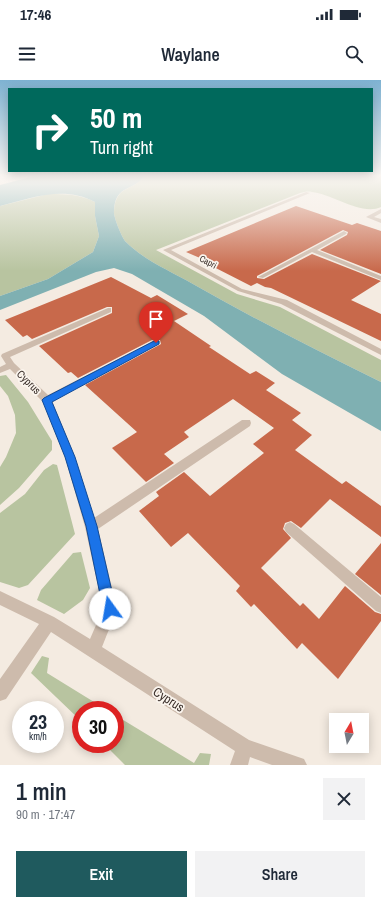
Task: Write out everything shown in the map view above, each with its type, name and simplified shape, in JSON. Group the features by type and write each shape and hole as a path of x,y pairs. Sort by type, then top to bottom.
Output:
{"street":[{"name":"Capri","path":"273,207 166,250 240,290 284,302 381,352"},
{"path":"381,211 369,217 381,221"},
{"path":"261,276 344,234"},
{"path":"312,250 381,278"},
{"name":"Cyprus","path":"93,650 110,609 91,526 70,457 47,400 6,368 5,356 108,310"},
{"path":"47,400 156,343"},
{"path":"91,526 246,423"},
{"path":"290,528 381,606"},
{"name":"Cyprus","path":"0,598 49,622 244,747 298,765"},
{"path":"0,693 49,622"},
{"path":"239,765 244,747"}],"green space":[{"path":"0,207 95,207 95,216 99,236 93,252 48,279 0,296"},
{"path":"114,207 265,207 156,250 237,294 280,307 381,360 381,382 239,310 158,265 126,242 116,222"},
{"path":"356,207 381,207 373,209"},
{"path":"6,375 28,402 52,441 52,450 19,488 0,505 0,467 16,433 15,415 8,396 0,386 0,376"},
{"path":"53,464 57,465 75,534 28,585 19,588 0,582 0,513 25,494 44,470"},
{"path":"81,552 90,588 83,600 64,614 37,600 41,590 73,553"},
{"path":"42,656 49,658 47,673 92,701 72,701 72,712 64,705 64,701 60,701 31,673"},
{"path":"124,720 194,763 200,753 211,754 209,765 125,765 113,753 124,753"}],"water":[{"path":"95,207 114,207 115,217 124,240 149,260 286,334 381,382 381,431 282,374 204,316 132,274 114,268 96,272 0,310 0,296 48,279 93,252 99,236 95,216"}],"building":[{"path":"294,207 299,207 352,225 357,223 381,231 381,274 320,250 347,235 348,232 343,230 257,276 257,278 264,279 312,254 381,281 351,300 381,314 381,341 271,288 257,283 251,286 204,262 207,261 186,252"},
{"path":"111,277 151,298 157,295 188,314 174,321 211,346 209,347 250,374 256,371 275,383 266,390 301,413 292,420 312,435 295,450 342,484 346,481 381,506 381,537 330,499 301,528 291,521 285,523 283,529 291,538 261,568 300,606 303,603 319,619 345,586 375,612 381,614 381,621 338,679 302,643 297,649 254,604 251,607 236,591 240,586 188,533 171,547 139,511 159,496 156,492 184,472 210,496 264,453 253,444 274,428 233,399 184,432 189,437 164,454 174,463 146,482 112,448 137,432 85,385 161,344 160,340 152,340 78,378 71,372 68,373 39,346 112,313 112,307 107,307 32,339 27,335 23,337 5,320"},
{"path":"381,543 381,595 355,574"}],"route":[{"path":"110,609 91,526 70,457 47,400 156,343"}]}
